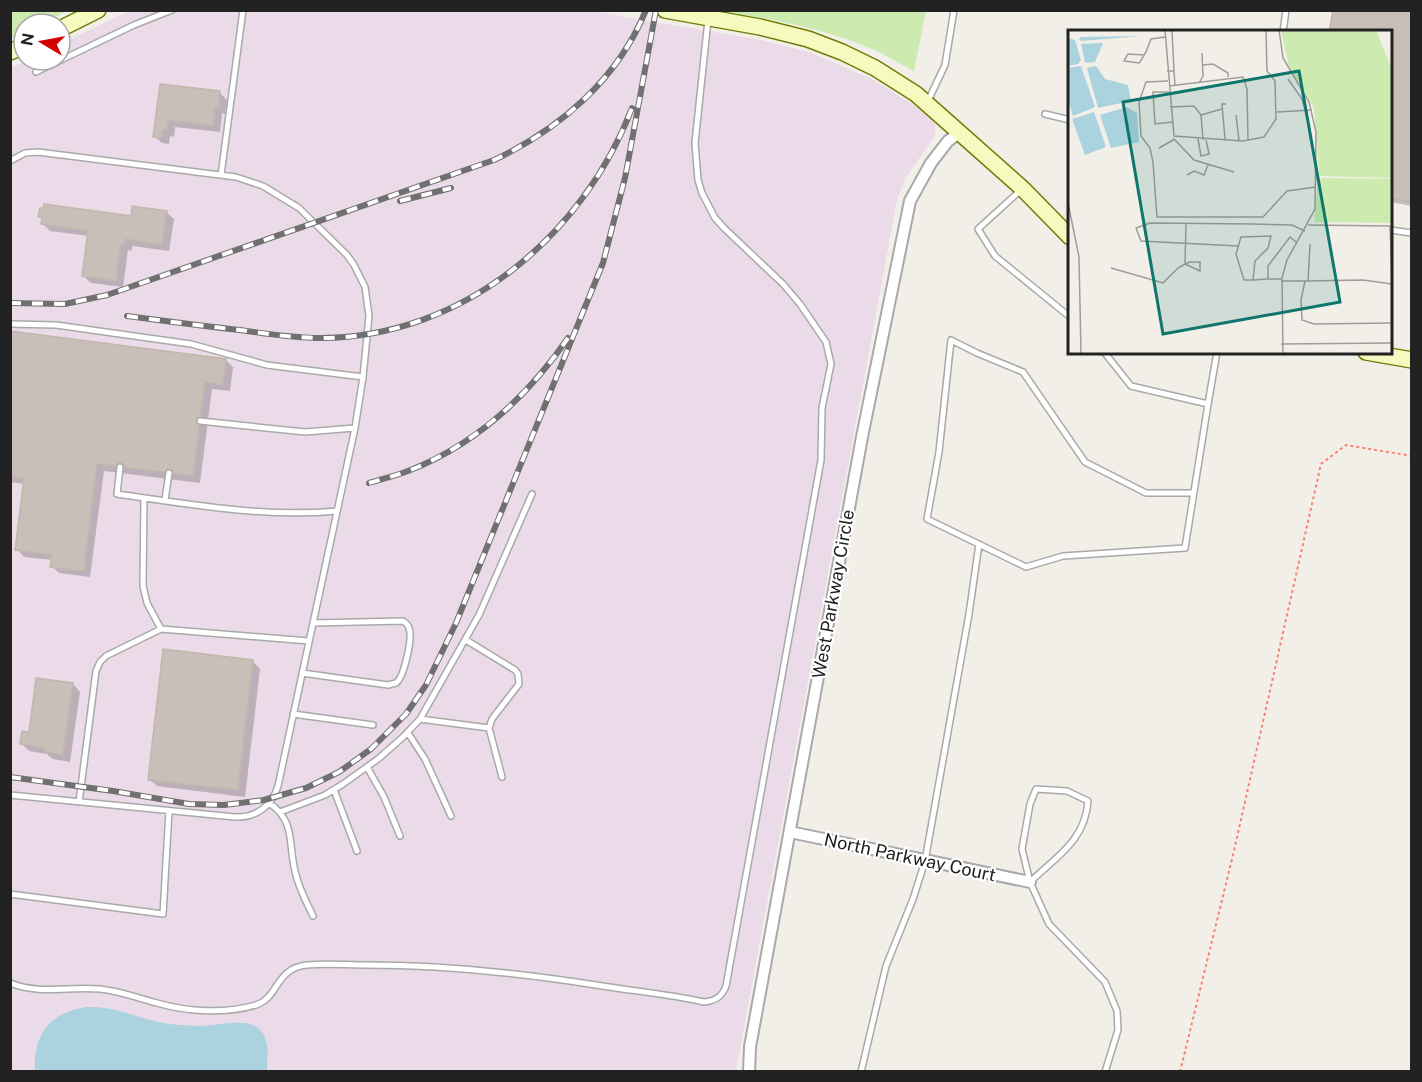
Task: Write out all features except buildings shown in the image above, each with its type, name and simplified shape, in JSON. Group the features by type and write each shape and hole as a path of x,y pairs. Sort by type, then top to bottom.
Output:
{"street":[{"path":"72,23 98,10"},
{"path":"664,10 760,27 808,39 875,68 921,99 1023,189 1068,235"},
{"name":"West Parkway Circle","path":"749,1071 750,1047 862,437 910,201 931,163 948,141 959,133"},
{"path":"1378,354 1412,360"},
{"name":"North Parkway Court","path":"790,832 1029,882"}],"lane":[{"path":"72,55 134,25 172,10"},
{"path":"221,175 243,10"},
{"path":"921,99 945,64 954,10"},
{"path":"1283,30 1286,10"},
{"path":"10,983 38,990 82,988 110,990 174,1007 192,1010 225,1010 254,1006 264,1002 283,976 302,966 397,965 528,974 704,1002 710,1002 721,996 726,986 818,476 822,444 822,408 831,364 826,342 800,304 783,284 724,228 708,206 702,193 695,168 694,143 709,18"},
{"path":"1044,114 1068,120"},
{"path":"10,161 25,153 38,152 221,175 263,186 294,204 339,247 354,265 364,287 368,306 363,377 355,428 278,786 269,803 258,813 243,817 10,795"},
{"path":"1023,189 978,229 995,256 1068,315"},
{"path":"1392,230 1412,233"},
{"path":"10,324 56,325 191,344 267,365 363,377"},
{"path":"1194,493 1146,493 1085,462 1023,372 951,340 939,452 927,519 1026,567 1063,556 1185,548 1194,493 1208,404 1217,354"},
{"path":"1106,354 1131,386 1208,404"},
{"path":"200,421 305,432 355,428"},
{"path":"120,467 117,494 271,514 337,511"},
{"path":"165,500 169,473"},
{"path":"280,812 334,790 367,767 408,733 420,718 466,640 532,494"},
{"path":"144,498 143,586 147,603 161,629"},
{"path":"861,1071 886,966 913,899 925,861 969,615 979,544"},
{"path":"302,673 388,685 396,683 403,674 410,633 409,626 403,621 313,623"},
{"path":"78,802 97,666 106,656 161,629 309,641"},
{"path":"466,640 518,674 519,684 492,719 489,728 502,777"},
{"path":"293,714 373,725"},
{"path":"420,718 489,728"},
{"path":"408,733 425,759 451,816"},
{"path":"367,767 384,797 400,836"},
{"path":"1029,882 1079,835 1087,817 1088,801 1067,790 1036,789 1030,804 1023,849 1029,882 1049,924 1105,982 1117,1011 1118,1030 1105,1071"},
{"path":"334,790 357,851"},
{"path":"269,803 280,812 290,830 292,859 297,879 313,916"},
{"path":"10,894 163,914 169,811"}],"path":[{"path":"1179,1071 1235,843 1321,464 1346,445 1412,456"}],"shaded area":[{"path":"129,11 591,11 761,40 809,52 872,79 909,102 935,123 935,136 906,177 897,200 736,1071 11,1072 11,68 12,72 72,72 72,38"}],"green space":[{"path":"11,10 67,10 65,12 12,12 11,39"},
{"path":"926,10 914,71 872,49 817,30 722,11"}],"water":[{"path":"87,1007 111,1009 172,1024 202,1026 245,1023 252,1025 258,1028 265,1037 267,1071 35,1071 37,1047 46,1027 63,1014"}],"railway":[{"path":"10,303 65,304 107,295 494,160 542,133 584,99 620,58 646,10"},
{"path":"10,777 189,804 224,805 264,800 306,788 339,772 371,749 406,714 426,685 456,623 603,263 625,178 656,10"},
{"path":"127,316 281,336 322,338 374,333 423,320 469,299 512,271 550,237 583,198 610,155 632,108"},
{"path":"400,201 451,188"},
{"path":"369,483 403,473 432,460 478,433 536,380 568,338"}]}
